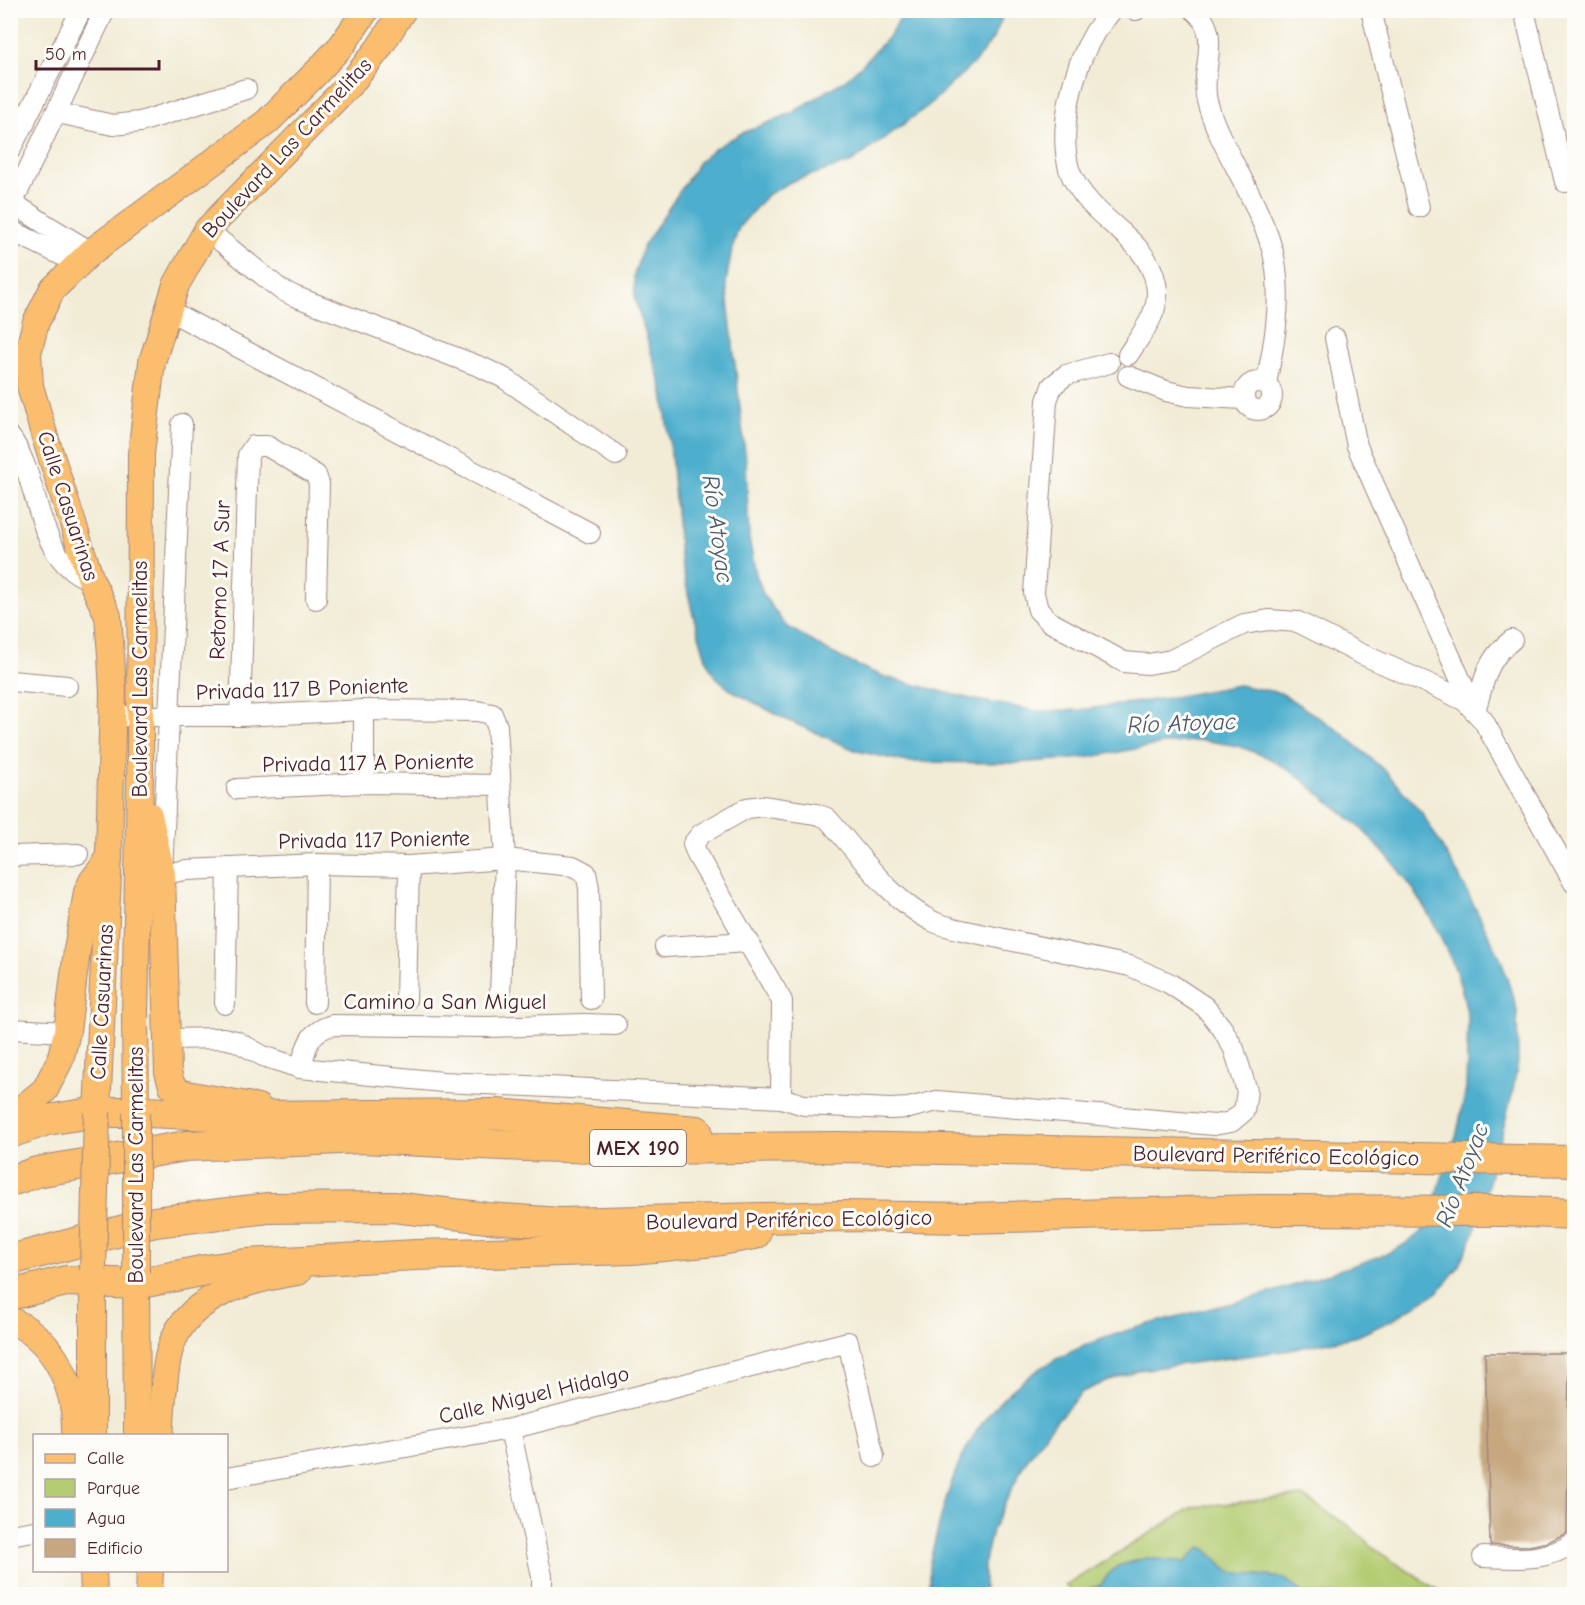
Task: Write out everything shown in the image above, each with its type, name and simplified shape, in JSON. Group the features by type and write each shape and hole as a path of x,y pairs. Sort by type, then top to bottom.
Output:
{"highway":[{"path":"10,1133 47,1120 97,1112 364,1117 497,1114 759,1136 836,1147"},
{"name":"Boulevard Periférico Ecológico","path":"10,1181 37,1172 186,1146 362,1138 525,1146 836,1147 1575,1161"},
{"name":"Boulevard Periférico Ecológico","path":"10,1260 155,1222 268,1208 393,1207 488,1218 560,1223 844,1216 968,1218 1258,1210 1505,1211 1575,1214"},
{"path":"10,1295 92,1276 136,1278 246,1264 416,1255 632,1249 750,1235 844,1216"}],"main road":[{"name":"Calle Casuarinas","path":"97,1112 113,716 108,616 91,580 41,424 30,386 28,352 36,321 52,290 86,258 267,122 342,45 366,10"},
{"name":"Boulevard Las Carmelitas","path":"137,1434 135,1013 140,778 141,454 152,362 176,285 207,230 352,82 380,48 403,10"},
{"path":"290,100 299,102 308,111 308,120 300,137"},
{"path":"140,778 162,874 168,1072 172,1086 182,1093 302,1115"},
{"path":"10,1118 45,1090 60,1060 67,1032 87,892 92,881 109,859"},
{"name":"Boulevard Las Carmelitas","path":"93,1434 92,1276 97,1112"},
{"path":"160,1434 168,1356 175,1336 186,1319 198,1307 239,1285 272,1276 416,1255"},
{"path":"10,1320 25,1327 45,1346 62,1369 71,1390 76,1415 75,1434"},
{"path":"93,1572 94,1594"},
{"path":"135,1572 135,1594"},
{"path":"149,1594 150,1572"}],"street":[{"path":"10,150 81,10"},
{"path":"86,258 48,226 12,204 58,113 105,10"},
{"path":"1112,10 1095,31 1077,68 1069,100 1066,151 1070,171 1079,188 1090,203 1143,254 1157,286 1152,317 1128,355"},
{"path":"1128,376 1133,369 1133,361 1128,355 1120,353 1113,356 1109,363 1111,373 1119,378 1128,376 1166,391 1188,396 1244,399 1246,388 1250,384 1266,383 1275,344 1277,280 1270,240 1251,197 1224,146 1207,101 1205,89 1210,39 1205,23 1194,10"},
{"path":"1371,10 1419,207"},
{"path":"1524,10 1565,182"},
{"path":"58,113 113,125 140,122 246,89"},
{"path":"10,107 25,123"},
{"path":"10,230 86,258"},
{"path":"207,230 280,289 504,378 616,455"},
{"path":"168,310 590,533"},
{"path":"1335,338 1357,446 1475,711"},
{"path":"1109,363 1066,375 1052,386 1047,401 1034,593 1038,610 1050,622 1124,662 1148,664 1171,660 1244,624 1269,620 1298,622 1359,653 1465,701 1482,720 1575,883"},
{"path":"162,874 182,424"},
{"path":"10,437 26,464 33,495 48,536 59,556 81,576 91,580"},
{"name":"Retorno 17 A Sur","path":"240,716 248,455 254,446 267,446 316,475 319,484 316,599"},
{"path":"1475,711 1490,663 1500,649 1512,640"},
{"path":"10,681 67,686"},
{"path":"364,710 364,783"},
{"name":"Privada 117 B Poniente","path":"113,716 240,716 364,710 477,711 492,714 497,726 500,785"},
{"name":"Privada 117 A Poniente","path":"237,789 364,783 500,785"},
{"path":"500,785 505,859 500,995"},
{"path":"168,1039 223,1038 236,1041 263,1056 300,1068 443,1082 781,1098 804,1106 890,1109 909,1108 937,1101 1214,1125 1231,1122 1244,1111 1247,1091 1234,1049 1222,1028 1205,1007 1169,983 1130,966 935,923 895,894 827,818 816,814 762,806 747,808 700,834 693,844 697,855 782,1001 781,1098"},
{"path":"10,856 78,854"},
{"name":"Privada 117 Poniente","path":"162,874 318,864 409,866 505,859 573,866 586,873 589,888 591,999"},
{"path":"315,1003 318,864"},
{"path":"406,1000 409,866"},
{"path":"225,1004 228,868"},
{"path":"665,946 749,942"},
{"name":"Camino a San Miguel","path":"300,1068 311,1037 318,1030 332,1026 616,1025"},
{"path":"10,1029 67,1032"},
{"name":"Calle Miguel Hidalgo","path":"228,1478 510,1429 848,1342 874,1458"},
{"path":"510,1429 542,1575 542,1594"},
{"path":"10,1535 33,1531"},
{"path":"1483,1557 1538,1558 1564,1550 1575,1543"}],"green space":[{"path":"1302,1496 1349,1526 1380,1553 1439,1591 1458,1594 1303,1594 1284,1578 1230,1572 1204,1548 1185,1562 1146,1558 1118,1566 1101,1585 1081,1594 1065,1586 1192,1507"}],"water":[{"name":"Río Atoyac","path":"905,11 1005,11 994,37 976,61 928,106 852,162 792,181 767,195 739,227 732,249 726,282 746,462 749,539 756,574 764,596 785,625 854,664 885,677 975,700 1038,711 1079,710 1168,698 1238,685 1281,693 1341,732 1385,771 1422,813 1459,876 1501,959 1517,1010 1518,1062 1512,1095 1478,1223 1460,1265 1439,1291 1394,1319 1358,1336 1284,1351 1138,1370 1082,1392 1050,1428 1024,1464 992,1530 984,1565 984,1594 931,1594 929,1567 941,1516 954,1476 974,1435 1000,1402 1030,1376 1064,1355 1101,1339 1295,1285 1384,1255 1416,1237 1425,1228 1457,1133 1466,1089 1468,1017 1454,966 1434,924 1414,890 1389,858 1360,827 1295,774 1267,757 1238,746 1202,740 1084,758 1016,763 907,762 857,751 787,720 729,689 715,676 707,662 692,611 680,556 663,392 635,299 634,275 643,247 699,162 715,148 740,134 792,113 845,80 890,35"},
{"path":"1201,1547 1230,1572 1284,1578 1303,1594 1081,1594 1101,1585 1111,1571 1118,1566 1146,1558 1185,1562"}],"building":[{"path":"1485,1353 1569,1353 1567,1533 1548,1542 1529,1546 1490,1545"}]}
